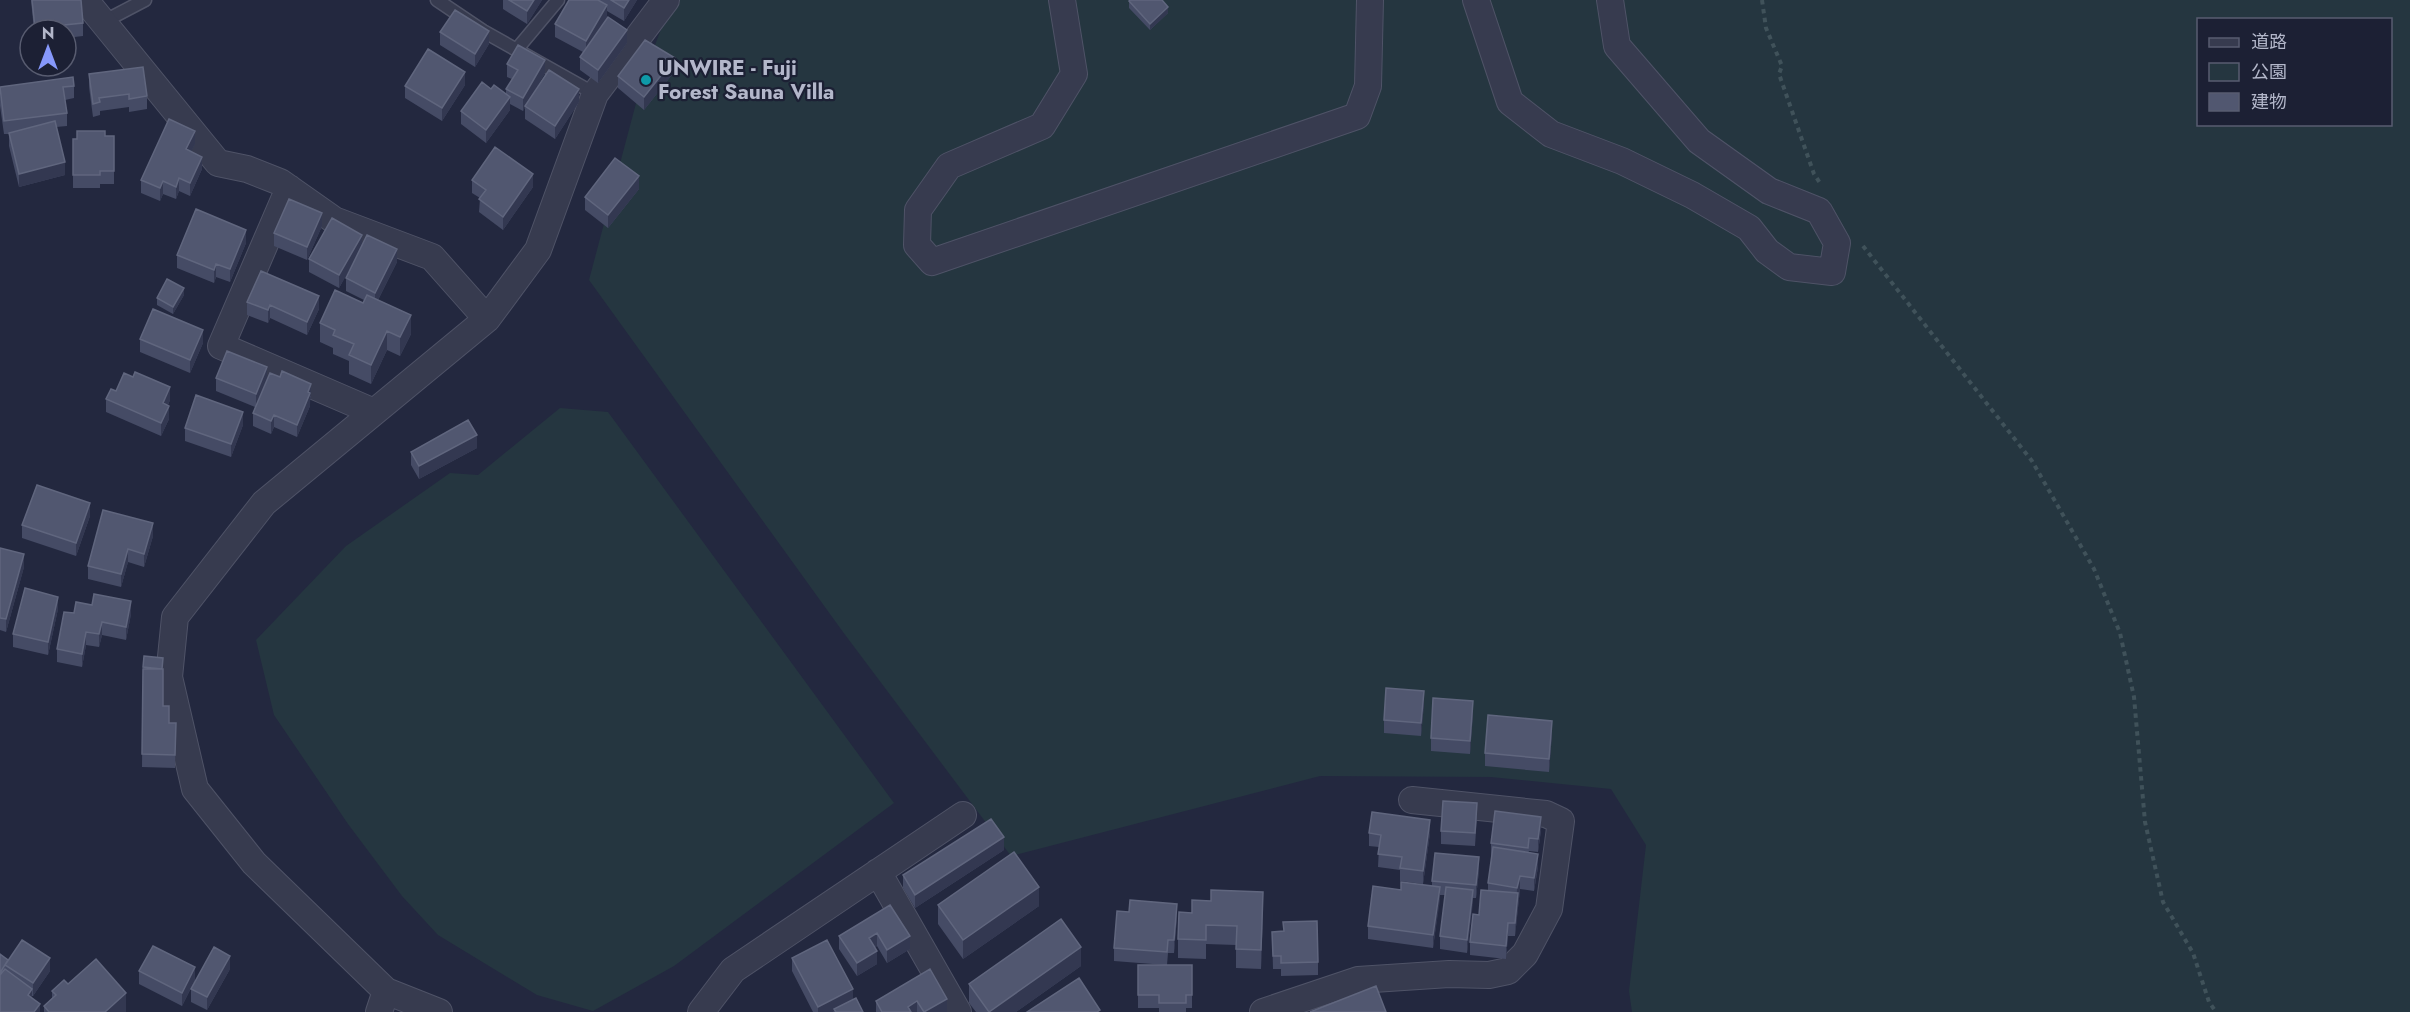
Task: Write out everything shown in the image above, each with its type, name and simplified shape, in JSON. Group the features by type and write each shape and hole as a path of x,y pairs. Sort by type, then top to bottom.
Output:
{"street":[{"path":"85,0 218,163 247,169 280,182 334,220 432,257 487,319"},
{"path":"439,1012 382,1001 255,863 195,789 169,677 175,617 264,503 487,319 538,250 595,94 666,0"},
{"path":"1062,0 1074,74 1042,126 949,166 918,210 916,245 932,262 1357,116 1368,86 1370,0"},
{"path":"1476,0 1510,102 1551,134 1622,161 1692,195 1749,228 1767,251 1789,267 1832,272 1837,243 1819,211 1769,191 1700,141 1617,46 1610,0"},
{"path":"289,188 221,346 374,412"},
{"path":"1263,1012 1358,980 1449,974 1489,975 1508,971 1525,954 1549,909 1561,821 1546,814 1412,800"},
{"path":"700,1012 733,970 963,815"},
{"path":"878,873 958,1012"}],"lane":[{"path":"103,22 145,0"},
{"path":"437,0 483,31 595,94"},
{"path":"517,49 558,0"}],"path":[{"path":"1762,0 1766,28 1782,66 1779,74 1814,174 1826,193"},
{"path":"1858,240 2032,461 2094,568 2120,633 2134,697 2145,822 2163,902 2193,953 2209,1002 2216,1012"}],"green space":[{"path":"672,0 2410,0 2410,1012 1632,1012 1629,991 1646,845 1611,789 1491,777 1320,776 1011,856 843,632 589,280 643,77"},
{"path":"560,408 608,412 894,803 674,966 593,1011 537,995 438,935 402,896 348,824 274,715 256,640 346,546 450,473 478,475"}],"building":[{"path":"32,0 81,0 83,23 78,24 78,18 34,18"},
{"path":"509,0 534,0 527,11"},
{"path":"569,0 598,0 607,5 586,41 555,24"},
{"path":"611,0 629,0 624,8"},
{"path":"1130,0 1162,0 1168,7 1150,24"},
{"path":"455,10 489,31 475,54 440,32"},
{"path":"608,17 627,30 598,70 580,57"},
{"path":"645,40 675,58 644,97 618,76"},
{"path":"518,45 545,60 523,98 506,89 518,70 507,64"},
{"path":"428,49 465,72 442,108 405,86"},
{"path":"143,67 147,96 129,99 129,94 99,98 100,102 93,104 89,74"},
{"path":"549,70 579,89 555,126 525,106"},
{"path":"66,78 73,78 74,86 63,87 67,113 4,121 0,87"},
{"path":"482,82 491,89 494,85 510,97 486,130 461,111"},
{"path":"169,119 195,131 186,149 202,157 190,183 179,178 176,187 163,181 160,188 141,180"},
{"path":"55,121 65,162 19,174 9,133"},
{"path":"77,131 105,131 105,136 114,136 114,171 100,171 100,175 73,175 73,139 77,139"},
{"path":"495,147 533,174 503,217 479,199 486,190 472,180"},
{"path":"615,158 639,176 608,215 585,197"},
{"path":"289,199 322,213 307,247 274,233"},
{"path":"196,209 246,230 230,269 216,264 214,270 177,255"},
{"path":"332,218 362,235 339,275 309,259"},
{"path":"367,235 397,249 375,293 346,278"},
{"path":"261,271 319,296 307,322 270,305 268,310 247,302"},
{"path":"167,279 184,288 173,307 157,298"},
{"path":"335,290 363,303 367,295 411,315 400,337 387,331 371,365 349,355 354,344 333,335 335,330 320,323"},
{"path":"153,309 203,330 190,360 140,339"},
{"path":"227,351 267,367 256,394 216,378"},
{"path":"282,371 311,384 308,392 310,393 297,425 274,415 271,421 253,413 270,373 280,377"},
{"path":"135,372 170,387 163,403 169,406 161,423 106,399 111,389 116,391 124,373 133,377"},
{"path":"196,395 243,412 231,444 185,428"},
{"path":"468,420 477,435 419,466 411,452"},
{"path":"37,485 90,503 76,543 22,525"},
{"path":"103,510 153,523 144,554 128,549 121,574 88,566"},
{"path":"0,548 24,554 6,619 0,618"},
{"path":"25,588 58,597 48,642 13,634"},
{"path":"94,594 131,601 126,627 102,622 99,634 86,632 82,654 57,649 64,612 74,613 76,602 92,605"},
{"path":"144,656 163,658 162,669 143,667"},
{"path":"143,669 163,669 163,706 169,706 169,723 176,723 175,755 142,754"},
{"path":"1386,688 1424,691 1421,723 1384,720"},
{"path":"1433,698 1473,701 1470,741 1431,738"},
{"path":"1488,715 1552,721 1549,759 1485,753"},
{"path":"1443,801 1477,803 1475,833 1441,831"},
{"path":"1495,811 1541,817 1538,839 1529,838 1528,848 1491,843"},
{"path":"1372,812 1430,820 1423,871 1400,868 1402,857 1378,854 1381,835 1369,833"},
{"path":"991,819 1004,837 915,895 903,875"},
{"path":"1493,847 1538,854 1534,878 1520,876 1517,888 1488,883"},
{"path":"1014,852 1039,887 963,940 938,905"},
{"path":"1435,853 1479,857 1476,885 1432,881"},
{"path":"1401,882 1440,887 1433,935 1368,926 1373,886 1401,890"},
{"path":"1446,887 1473,890 1467,940 1440,936"},
{"path":"1211,890 1263,892 1261,950 1236,949 1237,926 1206,925 1206,940 1178,939 1179,912 1192,913 1192,900 1211,901"},
{"path":"1481,890 1518,893 1515,923 1508,923 1506,946 1470,942 1473,914 1479,915"},
{"path":"1130,900 1177,904 1174,940 1168,940 1167,952 1114,948 1117,911 1129,912"},
{"path":"890,905 910,936 887,950 877,933 869,938 877,951 857,963 839,936"},
{"path":"1061,919 1081,947 989,1012 969,984"},
{"path":"1317,921 1318,962 1281,963 1281,956 1273,956 1272,932 1284,931 1283,922"},
{"path":"22,940 50,958 33,983 5,965"},
{"path":"827,940 853,989 818,1007 792,958"},
{"path":"153,946 195,967 182,993 139,971"},
{"path":"214,947 230,956 207,997 191,989"},
{"path":"0,954 8,960 0,973"},
{"path":"96,959 126,993 105,1012 49,1012 44,1006 56,995 52,991 64,980 68,984"},
{"path":"1138,965 1192,965 1192,995 1186,995 1186,1003 1159,1003 1159,995 1138,995"},
{"path":"5,969 32,989 28,995 40,1004 34,1012 0,1012 0,975"},
{"path":"930,969 947,999 924,1012 917,1001 908,1007 911,1012 882,1012 876,1001"},
{"path":"1079,978 1100,1010 1097,1012 1027,1012"},
{"path":"1376,986 1386,1012 1310,1012"},
{"path":"856,998 863,1012 836,1012 834,1009"}],"place":[{"name":"UNWIRE - Fuji Forest Sauna Villa","path":"646,80"}]}
